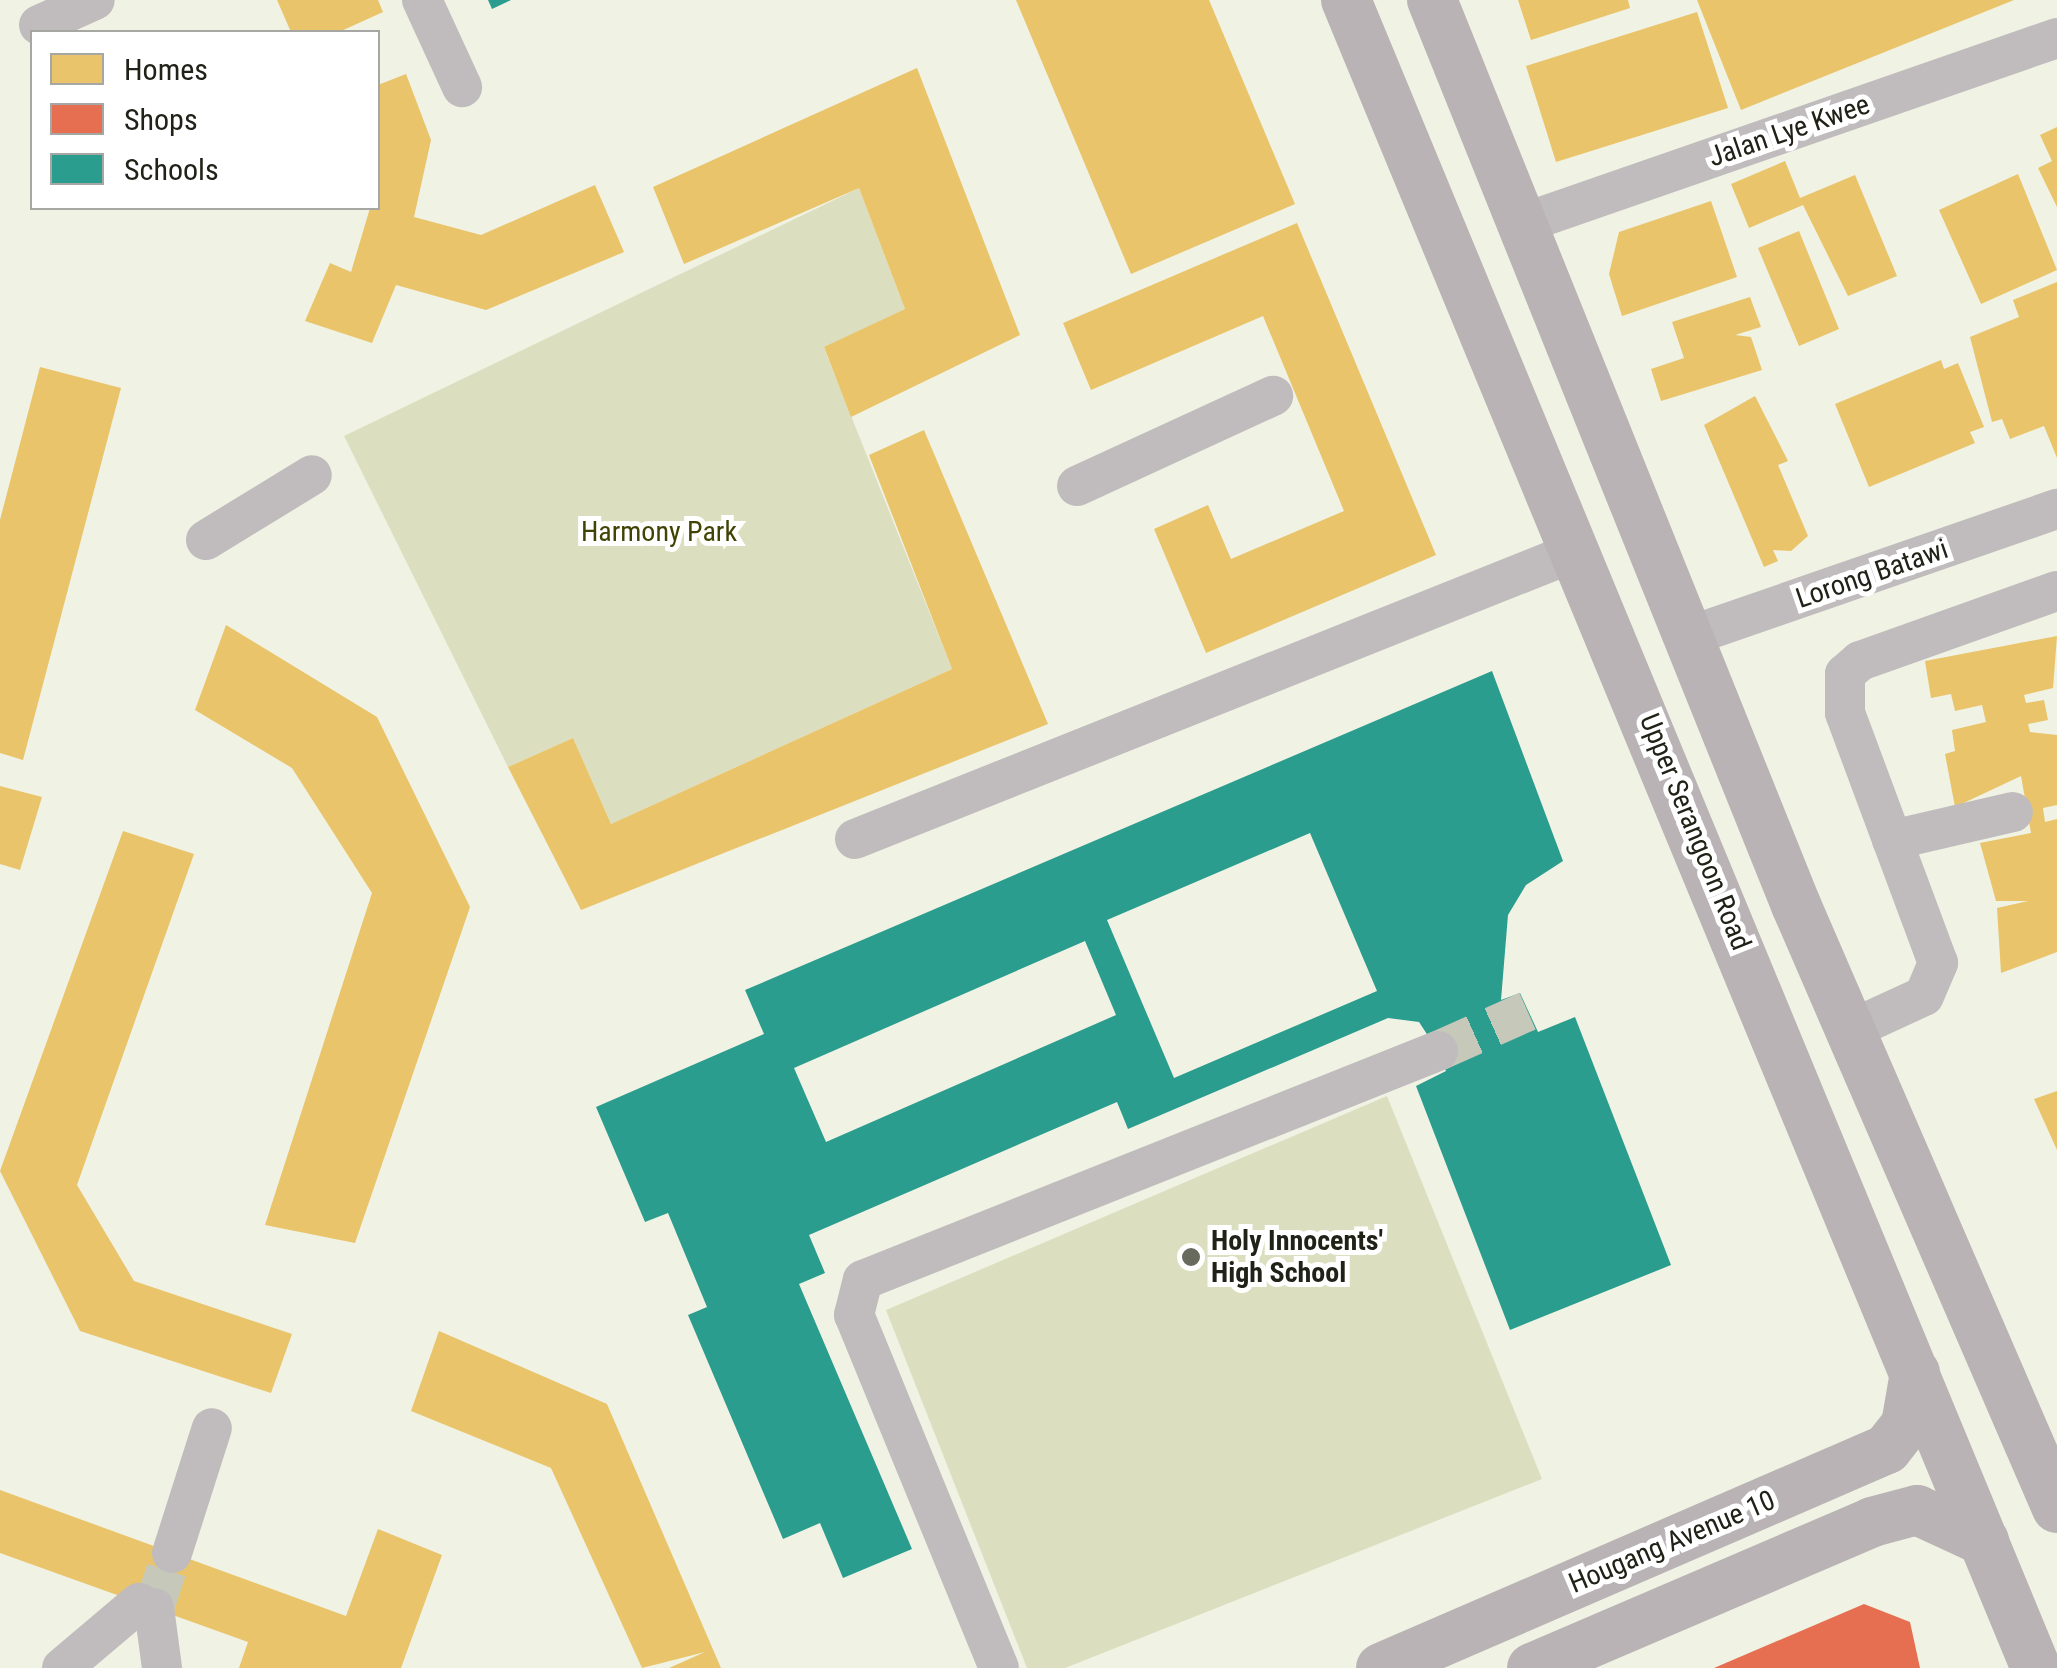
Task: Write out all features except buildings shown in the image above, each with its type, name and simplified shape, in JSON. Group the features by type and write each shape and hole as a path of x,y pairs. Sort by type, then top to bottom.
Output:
{"main road":[{"name":"Upper Serangoon Road","path":"1346,0 1578,551 2036,1668"},
{"path":"1432,0 1687,638 1850,1030 2057,1508"},
{"name":"Hougang Avenue 10","path":"1381,1668 1887,1449 1906,1426 1915,1374"},
{"path":"1546,1665 1917,1510 1984,1541"}],"street":[{"path":"40,26 95,0"},
{"path":"422,0 462,86"},
{"name":"Jalan Lye Kwee","path":"1520,224 2057,38"},
{"path":"1076,486 1273,396"},
{"path":"206,540 312,474"},
{"name":"Lorong Batawi","path":"1687,638 2057,509"},
{"path":"855,839 1578,551"},
{"path":"1850,1030 1924,996 1936,976 1845,713 1845,674 1860,660 2057,591"},
{"path":"1892,840 2013,812"},
{"path":"999,1668 854,1315 863,1280 1438,1050"},
{"path":"166,1550 207,1427"},
{"path":"1527,1604 1546,1665"},
{"path":"62,1668 148,1612 162,1668"}],"green space":[{"name":"Harmony Park","path":"859,188 905,309 824,348 952,669 611,824 573,738 508,767 344,436"},
{"path":"1387,1096 1542,1479 1065,1668 1027,1668 886,1310"}],"tunnel":[{"path":"1438,1051 1528,1011"},
{"path":"154,1608 172,1553"}],"place":[{"name":"Holy Innocents' High School","path":"1191,1257"}]}
